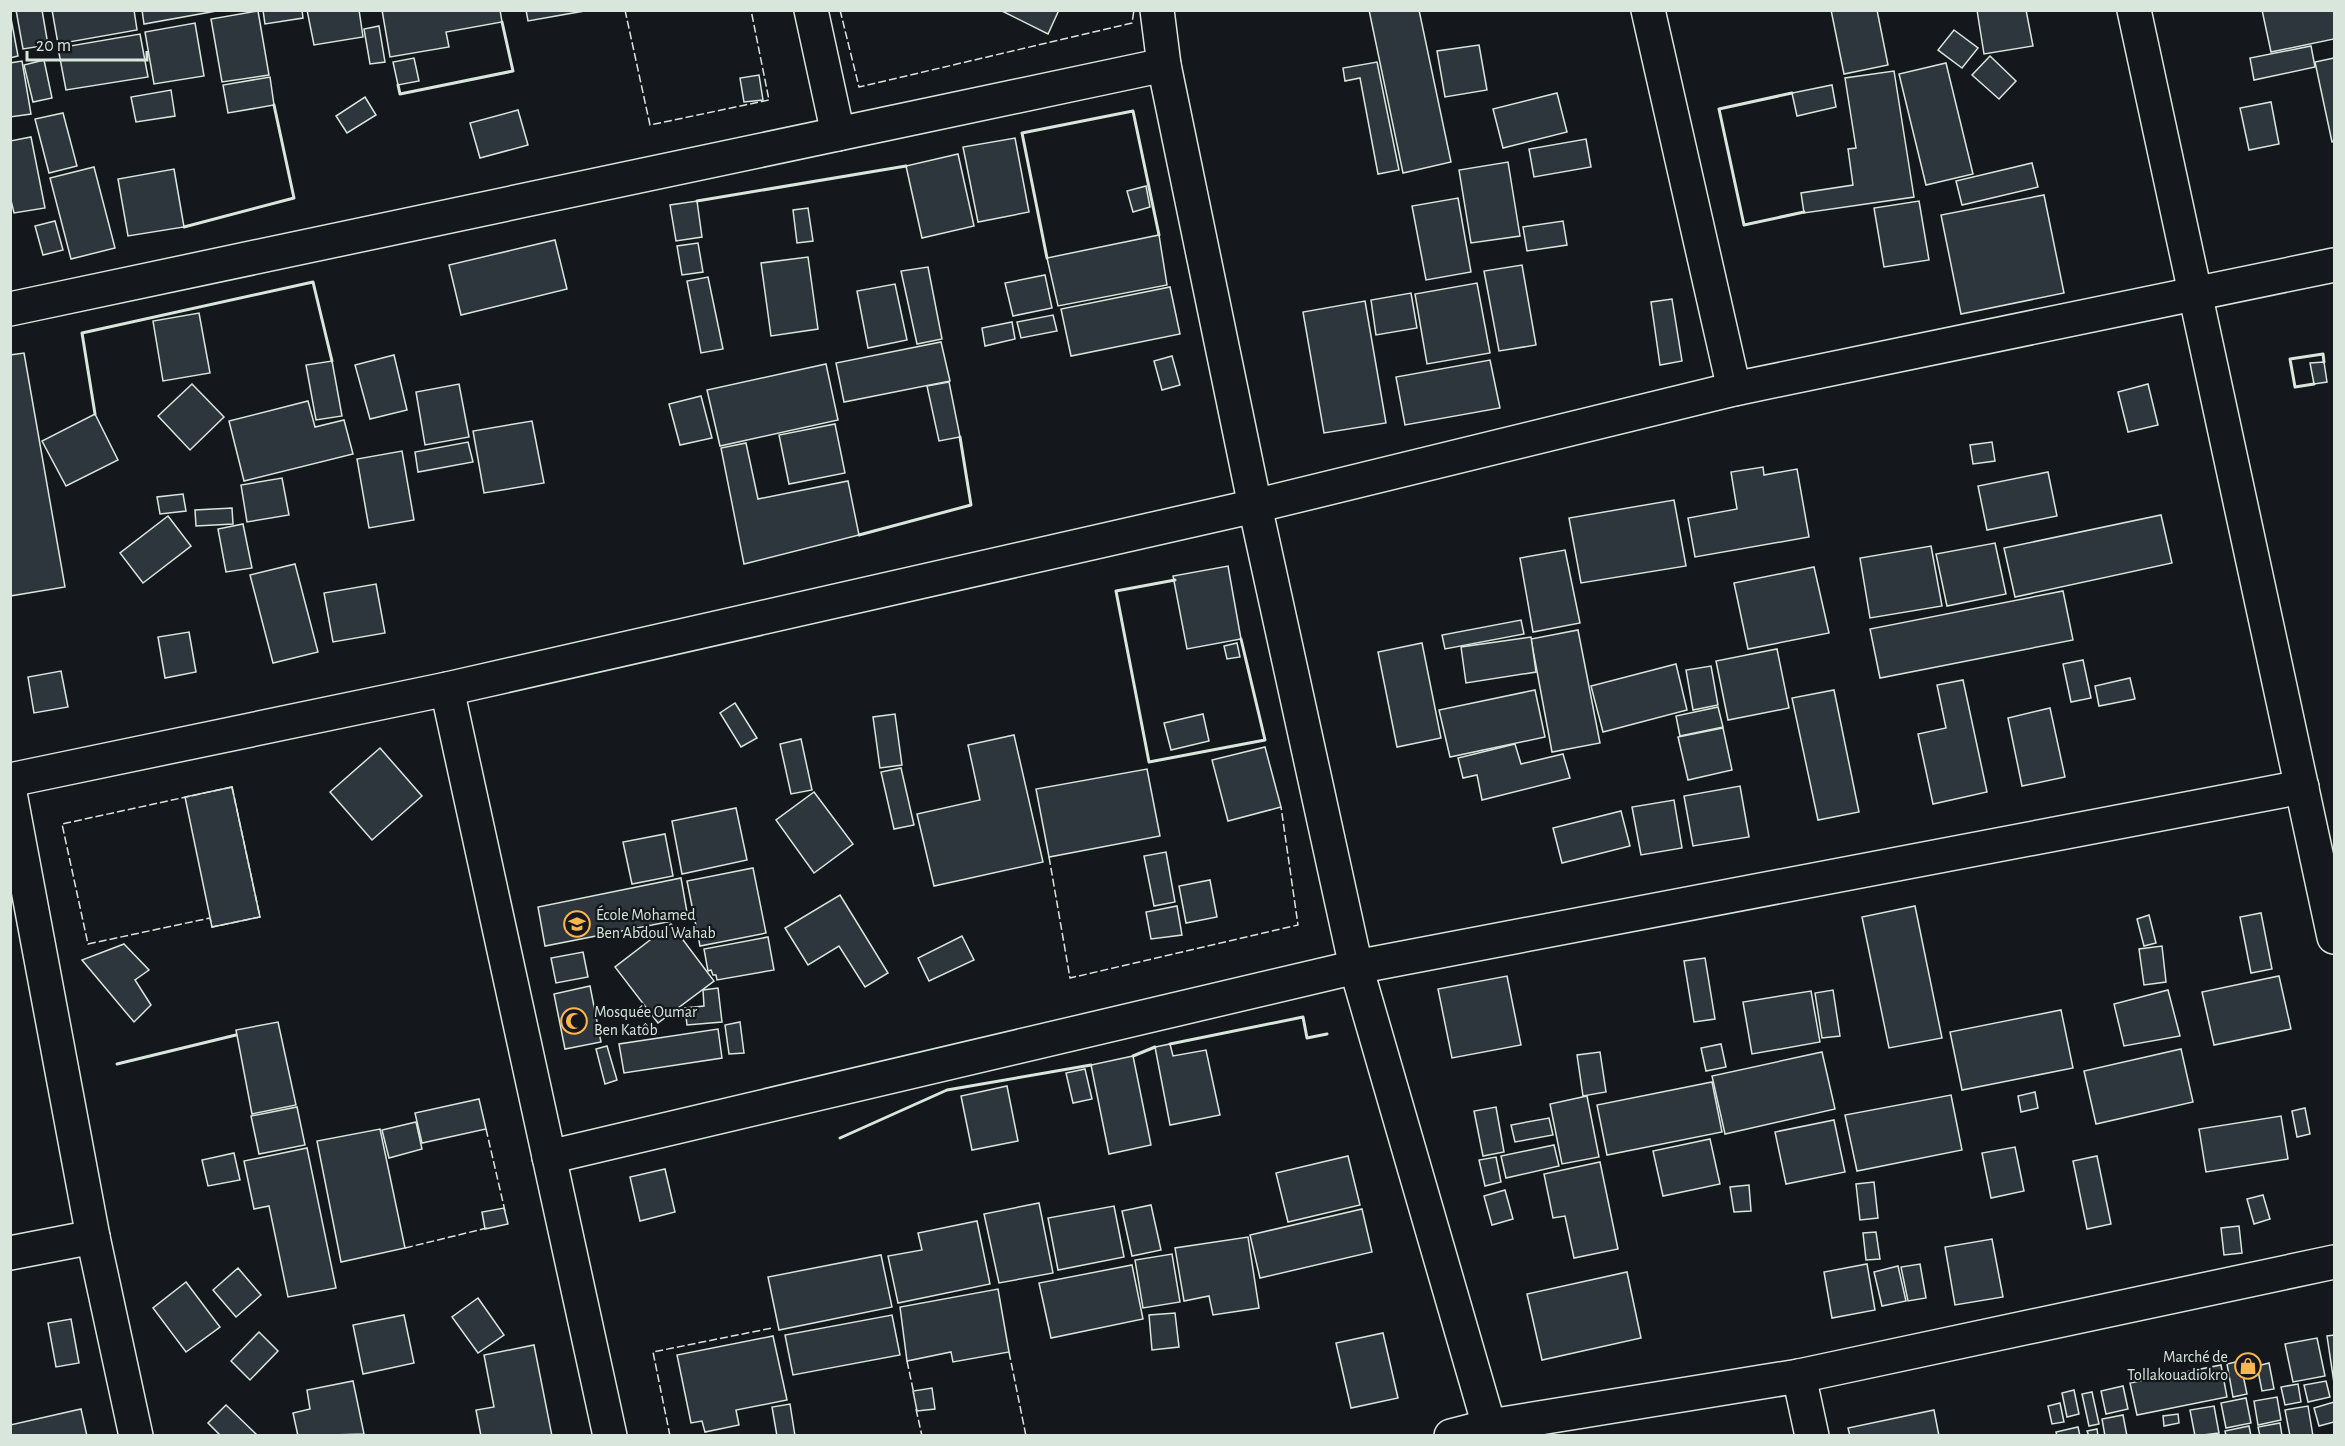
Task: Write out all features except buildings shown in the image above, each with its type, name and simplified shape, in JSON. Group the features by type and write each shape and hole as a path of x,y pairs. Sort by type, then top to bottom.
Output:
{"street":[{"path":"811,10 838,134"},
{"path":"1157,10 1164,65 1255,506 1356,967 1491,1431"},
{"path":"1648,10 1734,389"},
{"path":"2134,10 2334,937"},
{"path":"10,309 1164,65"},
{"path":"10,780 447,689 1255,506 1734,389 2334,265"},
{"path":"447,689 610,1436"},
{"path":"549,1157 1356,967 2302,787"},
{"path":"10,793 93,1237 136,1436"},
{"path":"10,1254 93,1237"},
{"path":"1451,1436 1491,1431 1799,1376 2334,1262"},
{"path":"1799,1376 1812,1436"}],"fence":[{"path":"625,10 650,125 769,100 751,10"},
{"path":"840,10 859,87 1132,23 1134,10"},
{"path":"232,787 260,917 212,927 210,918 88,944 62,824 232,787"},
{"path":"1049,857 1070,978 1298,925 1281,807"},
{"path":"486,1129 505,1211"},
{"path":"405,1248 487,1228"},
{"path":"670,1436 653,1352 772,1328"},
{"path":"1009,1352 1026,1436"},
{"path":"907,1361 914,1394"},
{"path":"916,1409 922,1436"}],"wall":[{"path":"398,85 400,94 513,71 502,22"},
{"path":"1792,93 1719,109 1744,225 1804,212"},
{"path":"184,227 294,198 274,105"},
{"path":"1047,258 1022,133 1133,111 1159,235"},
{"path":"697,201 906,166"},
{"path":"95,414 82,333 313,282 332,361"},
{"path":"2314,384 2295,387 2290,359 2323,354 2324,362"},
{"path":"859,535 971,505 960,437"},
{"path":"1175,580 1116,591 1149,762 1265,740 1241,639"},
{"path":"1170,1044 1303,1017 1307,1038 1327,1034"},
{"path":"117,1064 236,1035"},
{"path":"1133,1056 1155,1047"},
{"path":"840,1138 947,1090 1091,1065"}],"place":[{"name":"École Mohamed Ben Abdoul Wahab","path":"577,924"},
{"name":"Mosquée Oumar Ben Katôb","path":"574,1021"},
{"name":"Marché de Tollakouadiokro","path":"2248,1366"}]}
